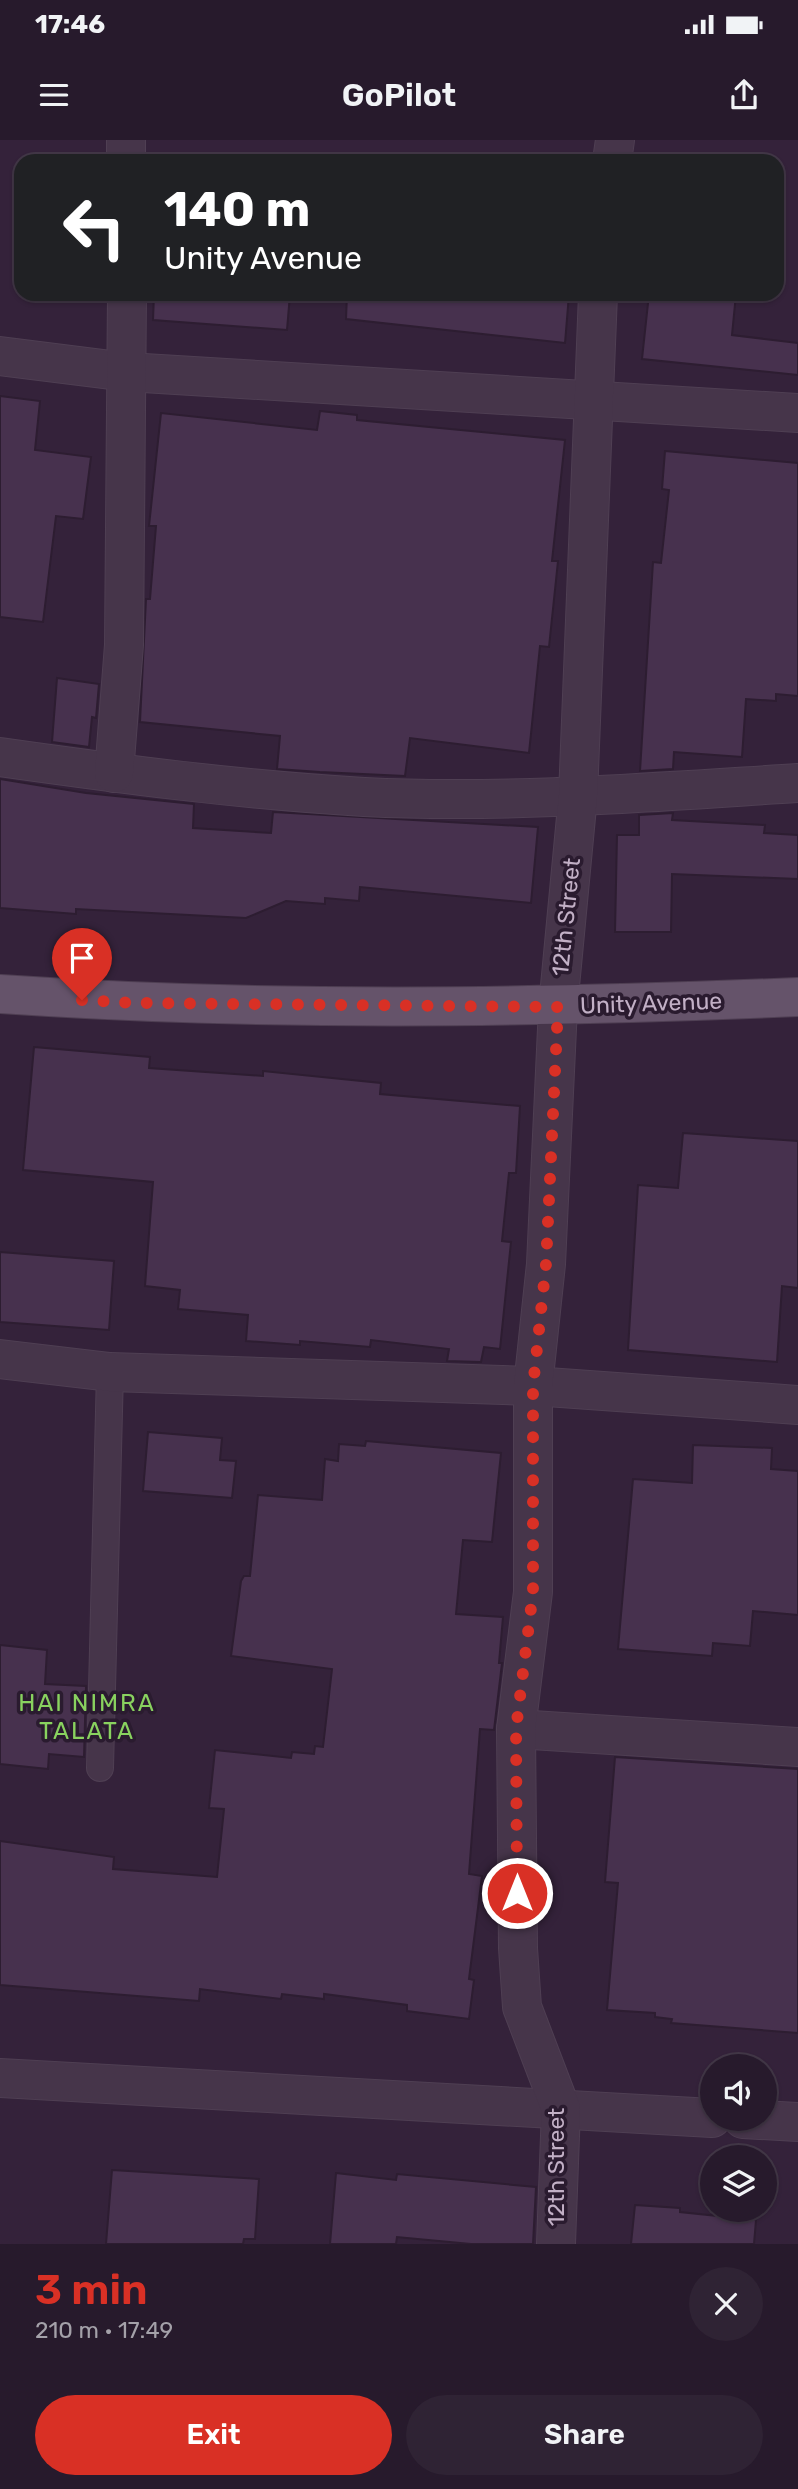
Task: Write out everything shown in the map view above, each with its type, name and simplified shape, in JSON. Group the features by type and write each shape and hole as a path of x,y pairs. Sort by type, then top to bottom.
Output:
{"main road":[{"name":"Unity Avenue","path":"0,994 136,1003 558,1007 798,997"}],"street":[{"path":"114,773 124,645 127,301"},
{"name":"12th Street","path":"556,2244 561,2109 522,2007 518,1948 516,1729 533,1592 533,1386 546,1264 558,1007 578,796 598,301"},
{"path":"0,356 127,372 798,413"},
{"path":"0,757 114,773 364,797 578,796 798,783"},
{"path":"0,1359 110,1372 533,1386 798,1405"},
{"path":"516,1729 798,1747"},
{"path":"0,2078 700,2117"},
{"path":"777,2121 798,2122"}],"lane":[{"path":"100,1768 110,1372"}],"building":[{"path":"154,301 289,301 287,330 153,320"},
{"path":"347,301 568,301 565,343 346,319"},
{"path":"648,301 735,301 732,335 798,343 798,375 642,359"},
{"path":"0,396 40,401 35,450 91,457 83,519 56,516 43,622 0,617"},
{"path":"320,411 357,415 357,420 565,440 552,561 558,561 549,647 540,646 529,753 410,738 405,776 277,769 280,736 140,722 146,599 150,599 156,526 149,526 161,413 317,430"},
{"path":"665,451 798,463 798,696 776,694 776,701 746,699 742,757 674,752 673,769 640,771 653,562 661,563 669,490 662,489"},
{"path":"57,678 99,684 96,718 92,717 89,747 52,742"},
{"path":"0,779 86,793 194,804 193,828 271,833 273,812 538,827 531,903 360,887 359,901 325,898 325,904 286,901 246,918 76,909 76,914 0,908"},
{"path":"673,813 672,820 765,825 764,833 798,835 798,879 672,874 671,932 615,932 617,835 639,835 639,815"},
{"path":"34,1047 150,1057 149,1068 263,1076 263,1071 381,1083 380,1094 520,1106 516,1173 509,1173 502,1241 511,1242 500,1349 484,1347 481,1362 447,1361 449,1349 371,1340 370,1347 300,1341 300,1345 246,1341 248,1315 178,1309 180,1290 145,1286 153,1182 23,1170"},
{"path":"683,1133 798,1141 798,1288 782,1286 777,1362 628,1350 638,1185 678,1188"},
{"path":"0,1252 114,1261 109,1330 0,1322"},
{"path":"148,1432 222,1438 220,1460 236,1461 232,1498 143,1491"},
{"path":"366,1441 501,1453 492,1542 463,1540 456,1614 503,1617 499,1663 502,1663 494,1730 480,1729 469,1874 482,1876 469,1979 474,1980 469,2019 407,2011 407,2005 324,1994 324,1999 282,1994 281,1999 200,1989 199,2001 0,1985 0,1841 114,1857 113,1869 217,1877 224,1809 209,1808 215,1750 291,1758 292,1752 314,1754 315,1746 323,1747 332,1669 231,1656 241,1581 244,1576 250,1576 258,1495 322,1500 325,1459 338,1461 339,1444 365,1446"},
{"path":"693,1445 772,1448 771,1469 798,1471 798,1615 753,1611 750,1646 713,1643 712,1656 618,1649 633,1479 692,1483"},
{"path":"0,1645 47,1650 45,1684 86,1686 84,1757 49,1754 48,1769 0,1764"},
{"path":"615,1757 798,1769 798,2033 671,2023 672,2019 655,2017 655,2013 607,2010 618,1883 605,1882"},
{"path":"112,2170 259,2179 255,2239 244,2239 243,2244 106,2244"},
{"path":"336,2173 396,2180 397,2174 536,2187 533,2244 471,2244 397,2237 396,2244 330,2244"},
{"path":"635,2205 680,2208 680,2212 700,2214 700,2222 756,2222 754,2244 631,2244"}],"district":[{"name":"HAI NIMRA TALATA","path":"87,1717"}],"route":[{"path":"82,1000 136,1003 558,1007 546,1264 533,1386 533,1592 516,1729 517,1893"}]}
